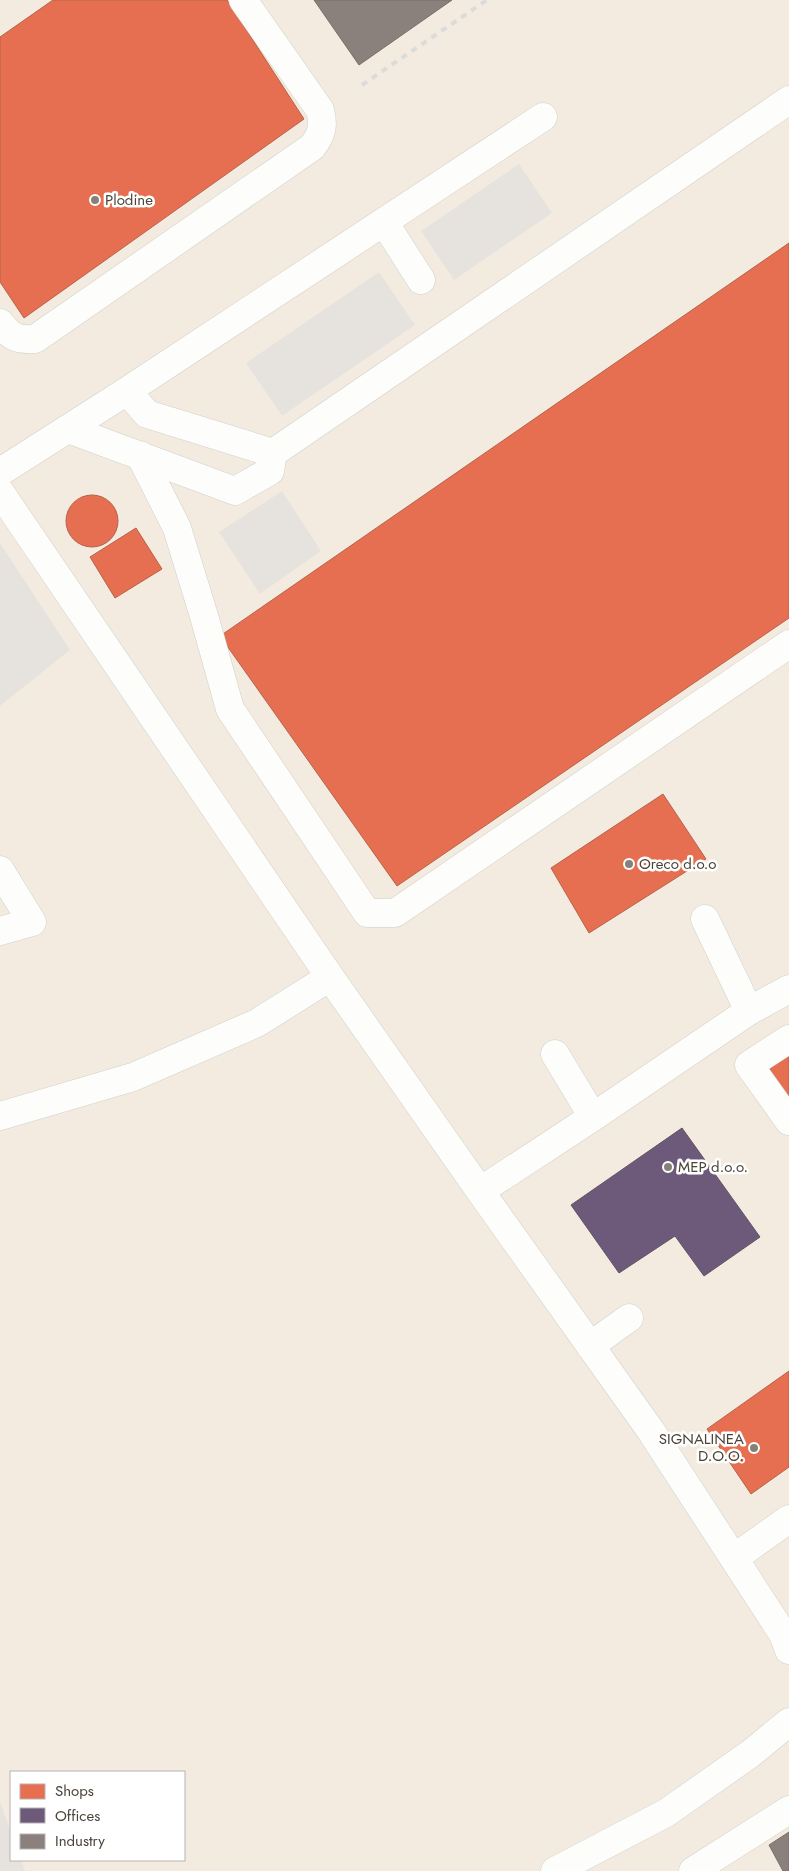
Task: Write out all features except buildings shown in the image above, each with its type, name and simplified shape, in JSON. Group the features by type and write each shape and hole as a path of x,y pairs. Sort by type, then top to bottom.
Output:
{"street":[{"path":"0,323 8,333 18,339 35,339 288,164 312,147 317,141 323,127 320,110 243,0"},
{"path":"68,429 235,491 270,470 273,453 789,100"},
{"path":"0,472 127,391 543,117"},
{"path":"384,222 421,280"},
{"path":"127,391 147,414 273,453"},
{"path":"140,455 177,528 230,709 367,913 395,913 789,644"},
{"path":"0,492 330,977 651,1431 783,1634 789,1650"},
{"path":"0,870 32,922 0,931"},
{"path":"705,919 749,1011"},
{"path":"0,1116 142,1073 257,1023 330,977"},
{"path":"480,1191 749,1011 789,989"},
{"path":"789,1039 749,1065 789,1121"},
{"path":"556,1054 593,1117"},
{"path":"590,1346 629,1318"},
{"path":"734,1558 789,1519"},
{"path":"554,1871 666,1813 750,1754 789,1723"},
{"path":"693,1871 789,1810"}],"shaded area":[{"path":"0,0 789,0 789,1871 0,1871"},
{"path":"519,164 552,213 454,280 421,231"},
{"path":"379,272 415,325 282,416 246,363"},
{"path":"282,491 321,551 260,594 219,532"},
{"path":"0,543 70,650 0,706"},
{"path":"0,1801 10,1830 10,1861 21,1861 25,1871 0,1871"}],"railway":[{"path":"362,85 487,0"}],"place":[{"name":"Plodine","path":"95,200"},
{"name":"Oreco d.o.o","path":"629,864"},
{"name":"MEP d.o.o.","path":"668,1167"},
{"name":"SIGNALINEA D.O.O.","path":"754,1448"}]}
